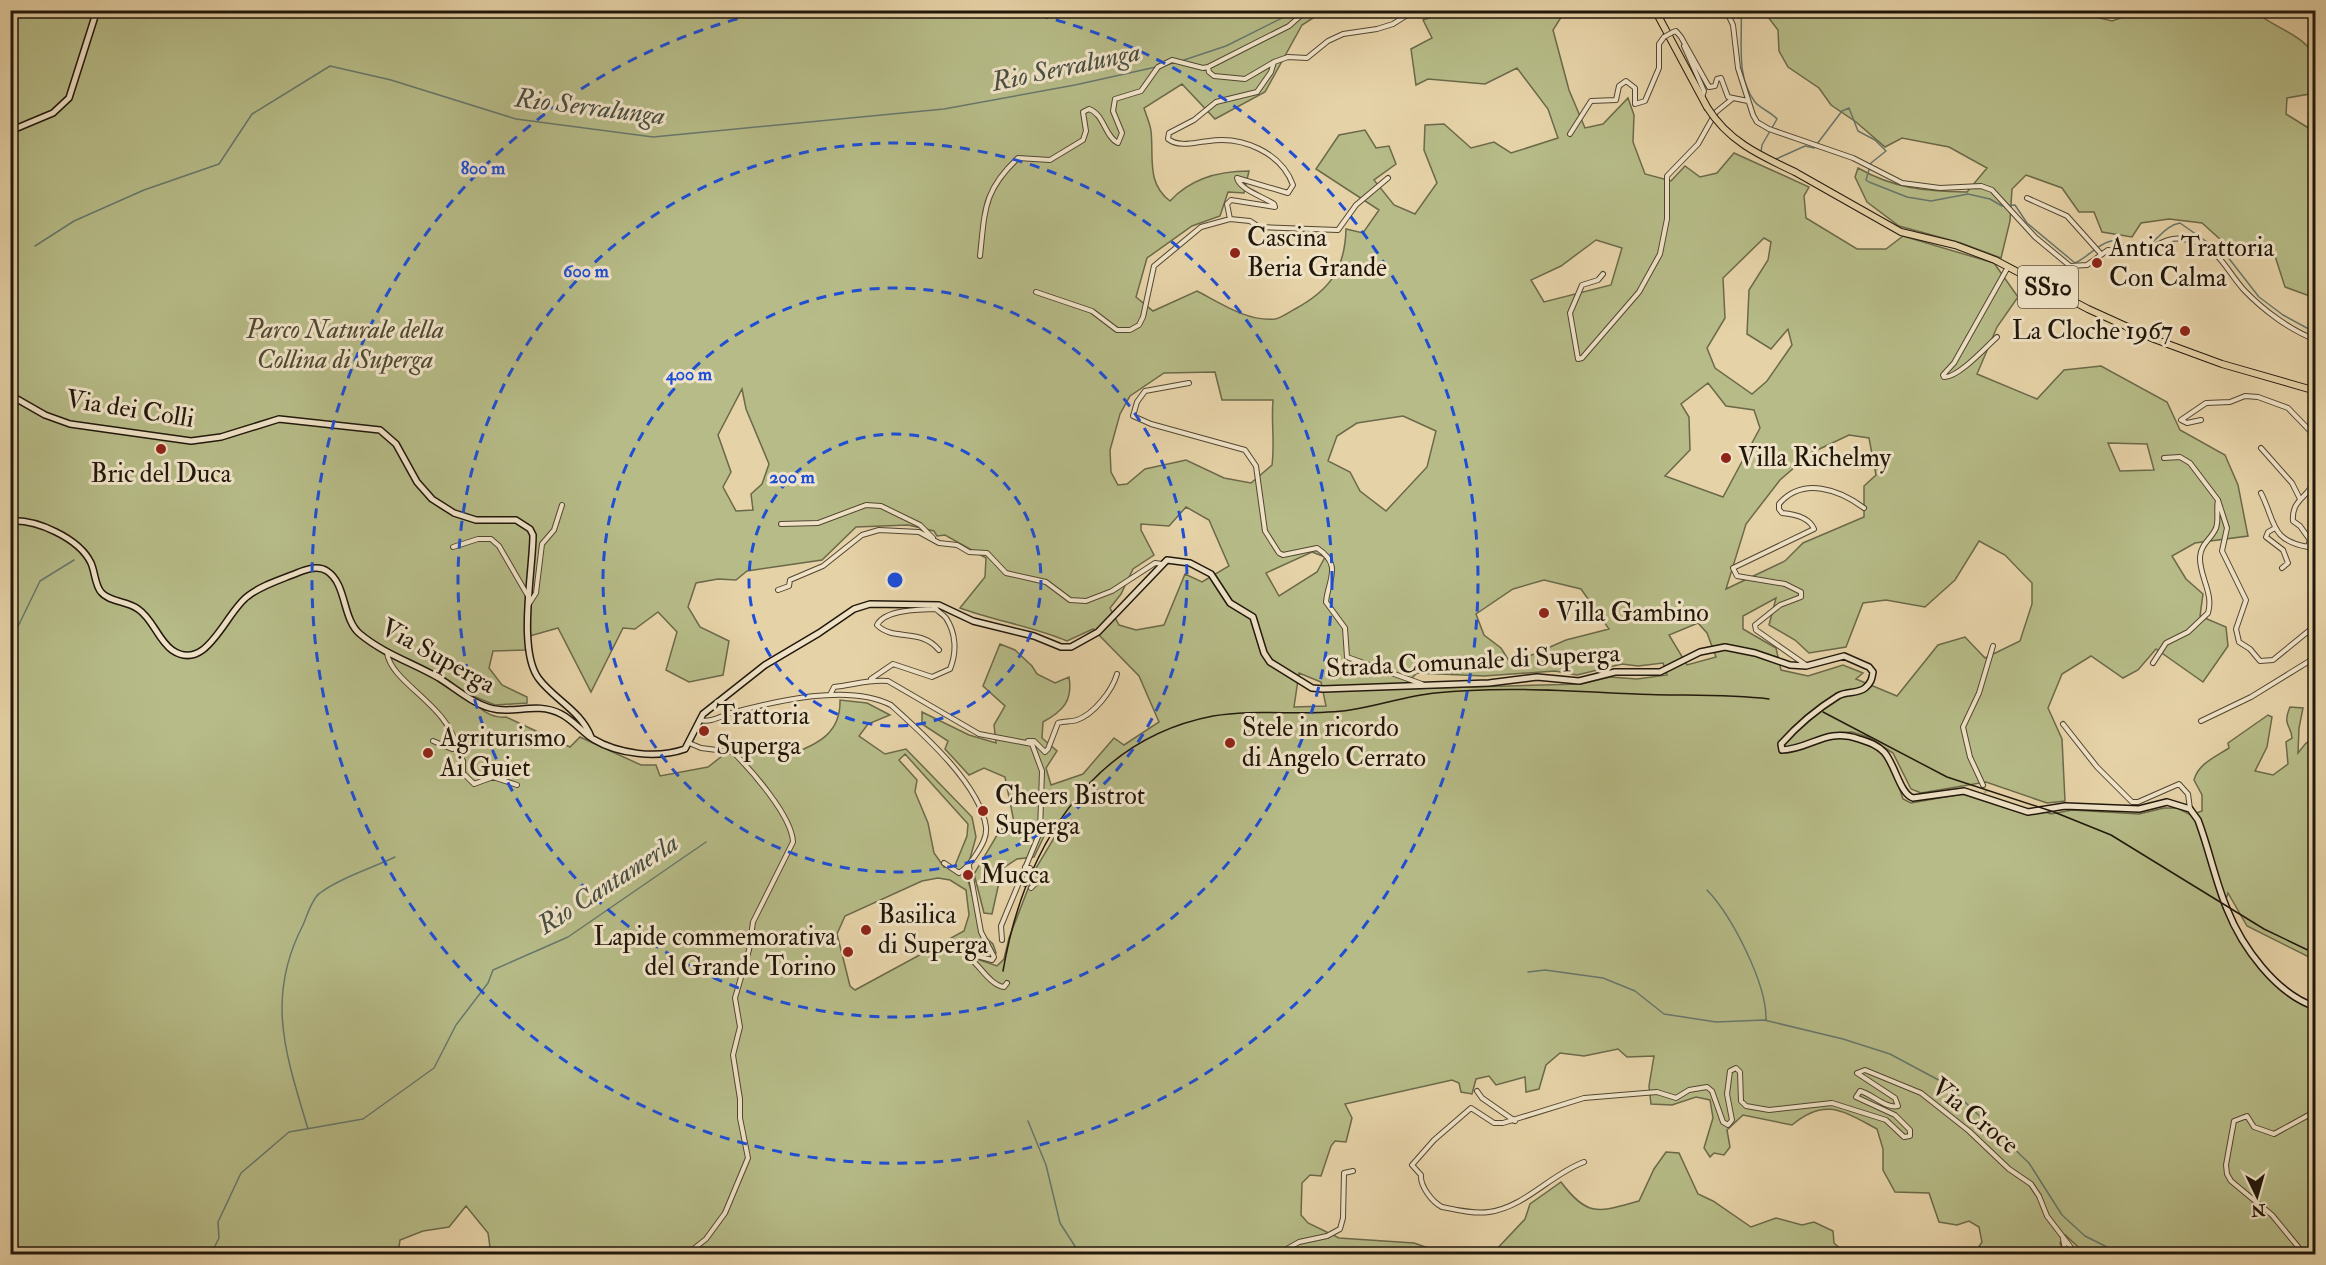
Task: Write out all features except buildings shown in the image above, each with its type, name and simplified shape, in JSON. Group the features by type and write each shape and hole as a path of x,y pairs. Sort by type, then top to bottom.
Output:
{"main road":[{"name":"SS10","path":"1656,10 1701,97 1732,139 1901,232 1955,245 2009,267 2088,309 2163,343 2222,364 2316,391"}],"street":[{"path":"10,131 52,113 67,101 74,87 97,10"},
{"path":"980,256 987,198 1003,173 1018,158 1050,160 1083,140 1086,131 1083,112 1089,109 1098,115 1113,141 1118,143 1122,133 1113,111 1115,99 1141,91 1158,67 1172,60 1203,68 1289,26 1307,10"},
{"path":"1208,66 1209,72 1214,76 1245,80 1274,62 1288,57 1307,58 1328,41 1343,34 1388,26 1414,10"},
{"path":"1726,10 1733,25 1738,68 1748,101 1757,122 1769,129 1826,148 1865,164 1878,172 1916,186 1981,186 1992,190 2064,263 2078,267 2087,265 2108,250 2138,253 2174,238 2194,242 2222,258 2254,300 2294,330 2316,340"},
{"path":"2307,10 2312,20"},
{"path":"1570,134 1592,101 1598,99 1615,101 1619,86 1626,81 1635,88 1635,104 1645,101 1659,68 1659,44 1664,37 1676,31 1682,37 1707,85 1714,87 1716,79 1721,78 1728,97 1748,101"},
{"path":"1682,37 1688,59 1704,91 1701,97"},
{"path":"1230,219 1227,204 1231,200 1275,207 1261,195 1241,186 1237,178 1288,193 1293,188 1290,178 1262,148 1211,140 1182,144 1171,142 1167,136 1178,126 1194,120 1216,102 1257,92 1271,72 1274,62"},
{"path":"1603,274 1598,280 1582,285 1571,307 1578,358 1582,358 1644,284 1662,250 1668,216 1667,176 1698,144 1716,112 1732,99"},
{"path":"1036,291 1092,310 1117,330 1130,330 1139,325 1143,317 1154,266 1201,227 1230,219 1250,221 1258,227 1338,230 1356,205 1388,178"},
{"path":"2027,198 2067,216 2100,254"},
{"path":"1997,337 1959,371 1944,378 1943,375 1954,363 2009,267"},
{"path":"1189,383 1145,391 1137,402 1133,416 1151,424 1245,450 1256,466 1265,531 1278,553 1284,555 1317,548 1328,558 1333,575 1326,602 1346,628 1347,657 1422,684"},
{"name":"Via dei Colli","path":"10,395 45,415 81,427 191,441 221,437 279,418 380,430 396,444 417,482 432,499 454,513 476,519 516,520 530,529 533,543 528,604 531,664 538,679 571,707 592,738"},
{"path":"2201,420 2187,423 2181,420 2206,404 2230,402 2245,396 2258,397 2288,408 2315,433 2312,449 2314,479 2293,511 2293,521 2306,532 2311,544 2308,547 2281,538 2261,493"},
{"path":"2261,448 2292,483 2300,498"},
{"path":"2164,458 2180,457 2186,460 2218,500 2227,528 2222,551 2245,594 2245,604 2236,629 2239,642 2250,649 2260,661 2273,660 2316,625"},
{"path":"1806,666 1755,630 1755,625 1780,605 1801,597 1801,592 1785,584 1737,576 1733,568 1814,529 1812,524 1800,516 1782,513 1779,509 1779,504 1790,494 1805,489 1833,490 1846,495 1864,508"},
{"path":"2153,663 2166,643 2188,632 2208,613 2209,597 2200,568 2200,555 2202,545 2215,530 2218,500"},
{"name":"Via dei Colli","path":"528,604 536,593 542,544 554,530 562,505"},
{"path":"781,524 818,523 866,506 881,506 920,525 939,543"},
{"name":"Via Superga","path":"10,521 26,519 48,527 81,549 90,562 99,591 141,610 164,642 180,655 188,657 204,650 246,597 262,587 313,568 326,570 332,575 355,630 387,653 438,678 479,704 498,709 526,707 550,710 562,714 604,745 643,754 680,751 685,749 688,743"},
{"path":"2275,528 2268,532 2266,537 2283,550 2288,563 2282,568"},
{"path":"778,590 789,586 790,580 823,566 862,535 879,530 919,532 939,543 957,545 969,552 987,553 1006,573 1046,582 1071,600 1086,601 1112,591 1155,563 1162,564"},
{"path":"453,547 491,539 499,546 529,597"},
{"name":"Strada Comunale di Superga","path":"1162,564 1167,560 1180,561 1211,574 1230,603 1253,617 1264,653 1270,662 1312,688 1489,683 1537,677 1580,681 1616,672 1654,673 1700,652 1725,647 1755,653 1790,665 1806,666 1844,656 1869,667 1873,672 1871,681 1863,690 1841,694 1826,705 1788,736 1781,744 1782,750 1833,734 1848,735 1874,744 1895,766 1904,792 1909,797 1960,790 1991,802 2028,812 2065,806 2139,809 2167,802 2190,809"},
{"path":"687,1254 706,1239 725,1213 748,1158 740,1118 740,1099 733,1055 740,1027 735,998 749,950 753,922 793,842 793,834 785,819 756,777 733,752 701,748 688,743 703,714 765,665 854,609 870,604 933,607 1002,630 1024,633 1061,647 1071,647 1098,632 1162,564"},
{"path":"830,695 834,687 861,684 893,664 932,677 950,669 956,652 945,617 933,607 898,613 879,621 877,625 886,632 911,634 931,640 939,650"},
{"path":"1983,785 1970,758 1963,728 1981,686 1993,646"},
{"path":"387,653 398,675 436,710 449,728 463,761 463,773 474,784 493,777 517,785"},
{"path":"2201,721 2251,697 2316,657"},
{"path":"871,679 888,681 979,734 996,739 1034,741 1045,752 1058,723 1073,721 1087,714 1109,693 1117,674"},
{"path":"700,720 709,721 738,711 830,695 856,694 877,698 891,705 958,774 974,798 986,829 985,840 969,866 962,872 956,873 944,863"},
{"path":"2063,724 2097,767 2132,802 2138,802 2179,784 2188,794 2190,809 2203,834 2223,897 2235,926 2277,983 2295,998 2316,1007"},
{"path":"433,741 452,749 457,748"},
{"path":"1002,940 1001,926 1040,832 1042,771 1037,753 1027,742"},
{"path":"1986,793 1991,802"},
{"path":"969,866 980,929 994,957 992,960 977,956 972,960 992,982 1000,987 1007,984"},
{"path":"1024,867 1030,868 1025,884"},
{"path":"1031,888 1042,877"},
{"name":"Via Croce","path":"1584,1162 1557,1174 1514,1204 1486,1212 1442,1208 1431,1199 1420,1179 1421,1175 1413,1167 1412,1162 1471,1108 1494,1123 1515,1121 1584,1098 1631,1096 1657,1092 1676,1098 1689,1090 1707,1087 1712,1091 1723,1122 1728,1125 1732,1120 1728,1103 1728,1085 1730,1071 1736,1068 1740,1072 1741,1101 1746,1106 1769,1110 1832,1102 1886,1120 1904,1137 1910,1136 1910,1130 1895,1115 1856,1097 1860,1091 1890,1106 1898,1106 1895,1098 1857,1073 1859,1070 1864,1070 1921,1093 1970,1131 2009,1169 2031,1184 2047,1216 2076,1254"},
{"path":"1477,1091 1482,1098 1515,1121"},
{"path":"2304,1254 2272,1215 2231,1181 2226,1165 2234,1121 2247,1116 2254,1127 2274,1134 2316,1111"},
{"path":"1278,1254 1299,1242 1327,1236 1340,1229 1343,1218 1344,1173 1353,1171"},
{"path":"2063,1238 2066,1254"}],"green space":[{"path":"2068,10 2112,21 2140,11 2254,11 2306,45 2315,60 2315,93 2287,98 2286,114 2315,132 2315,298 2285,287 2275,256 2243,247 2231,249 2202,223 2169,219 2141,223 2132,237 2102,232 2094,212 2079,212 2062,188 2026,175 2012,189 2010,221 2001,258 1961,243 1899,226 1867,202 1855,177 1858,168 1911,188 1967,192 1987,168 1949,147 1902,138 1885,147 1856,122 1831,105 1819,88 1788,67 1779,51 1778,30 1765,13 1738,18 1733,11"},
{"name":"Parco Naturale della Collina di Superga","path":"10,11 1324,11 1302,25 1265,92 1215,119 1182,84 1144,108 1151,131 1154,178 1162,194 1170,201 1187,187 1206,178 1249,171 1244,193 1228,192 1220,216 1192,226 1147,258 1136,297 1153,311 1197,291 1245,315 1275,319 1307,302 1326,286 1339,267 1343,256 1346,229 1363,233 1379,210 1316,169 1339,135 1365,130 1376,148 1389,146 1396,164 1374,180 1394,205 1415,214 1437,183 1424,150 1425,125 1444,124 1471,148 1494,142 1511,153 1558,138 1548,109 1517,68 1485,84 1428,79 1416,85 1411,49 1432,38 1423,20 1449,11 1565,11 1553,30 1569,90 1585,128 1603,124 1628,98 1634,115 1633,142 1645,174 1671,181 1685,166 1700,177 1717,173 1734,153 1809,187 1804,196 1806,218 1857,249 1886,249 1903,236 1994,263 2018,297 1997,327 1977,374 2037,399 2064,370 2101,366 2167,402 2180,430 2225,455 2238,485 2248,536 2195,543 2172,556 2186,579 2203,594 2200,616 2226,627 2228,646 2203,682 2156,649 2138,670 2123,678 2091,656 2062,674 2048,708 2062,739 2065,801 2047,803 1986,782 1921,793 1911,789 1893,753 1868,737 1852,732 1832,733 1862,742 1880,752 1892,770 1903,799 1911,803 1962,794 2027,815 2043,811 2051,814 2072,810 2139,814 2164,808 2177,808 2191,815 2202,811 2202,795 2194,780 2199,770 2208,761 2229,748 2228,743 2268,715 2272,717 2267,747 2255,771 2273,775 2288,764 2286,742 2292,738 2287,721 2290,707 2303,708 2298,753 2306,743 2316,738 2315,960 2247,926 2228,893 2223,908 2260,968 2283,991 2315,1009 2315,1254 2086,1254 2065,1235 2060,1243 2064,1254 1974,1254 1982,1242 1979,1227 1969,1221 1957,1225 1939,1222 1929,1193 1895,1192 1883,1170 1883,1149 1877,1129 1844,1112 1834,1110 1814,1111 1792,1125 1743,1115 1727,1130 1730,1147 1724,1155 1714,1153 1710,1157 1704,1148 1713,1118 1710,1100 1696,1097 1672,1105 1651,1104 1649,1086 1654,1056 1627,1057 1618,1049 1584,1056 1560,1053 1546,1065 1539,1089 1526,1092 1525,1077 1496,1085 1489,1076 1476,1079 1472,1094 1461,1092 1459,1083 1452,1080 1345,1104 1352,1118 1346,1142 1335,1141 1331,1146 1321,1176 1310,1175 1302,1183 1301,1215 1308,1223 1339,1238 1414,1243 1439,1254 491,1254 488,1233 466,1206 449,1227 423,1231 400,1240 398,1254 11,1254","holes":["1764,238 1771,242 1768,260 1749,290 1747,334 1771,349 1788,329 1792,345 1767,381 1752,394 1715,368 1707,348 1725,318 1723,278","1596,240 1622,248 1611,285 1544,302 1531,280 1561,266","1215,372 1222,400 1273,400 1272,465 1251,483 1224,478 1186,460 1145,469 1127,484 1118,485 1111,472 1110,450 1120,414 1130,396 1164,373","1708,383 1726,406 1754,410 1760,428 1723,497 1665,476 1690,450 1689,417 1681,404","742,389 746,409 769,464 762,484 751,494 753,510 736,511 723,487 731,472 718,435","1403,416 1436,431 1427,467 1386,511 1360,491 1350,472 1328,461 1337,436 1357,423","1849,435 1869,438 1876,475 1864,486 1864,517 1803,543 1785,561 1726,589 1746,524 1780,480 1811,453","2108,443 2147,444 2154,470 2120,471","1186,507 1209,520 1229,566 1202,582 1185,574 1164,625 1136,630 1119,625 1110,608 1121,594 1133,569 1154,555 1141,530 1141,524 1169,526","908,525 934,531 937,536 945,535 986,558 985,577 960,608 1067,641 1093,629 1139,676 1159,722 1124,745 1114,738 1083,774 1051,785 1046,768 1057,751 1042,738 1043,722 1056,714 1068,699 1069,677 1055,683 1037,674 1015,650 1000,644 983,686 1005,706 994,725 996,743 969,735 922,712 922,724 948,741 945,749 969,775 984,768 1005,777 1014,822 1000,830 974,874 984,913 992,914 1002,869 1017,859 1034,857 1049,826 1057,833 1036,868 1009,938 1004,959 997,966 977,959 981,952 996,953 993,944 984,936 966,873 976,837 972,817 906,749 885,754 859,736 868,724 890,715 867,703 840,700 836,723 830,731 815,743 785,757 756,747 735,746 708,767 660,776 656,765 641,765 580,737 570,747 506,717 493,716 482,710 463,692 495,705 527,703 527,697 502,685 489,668 493,651 526,650 526,637 558,628 591,692 623,628 635,629 658,612 677,632 666,670 689,682 723,675 729,641 700,627 688,607 696,583 718,579 736,580 747,571 822,560 856,527","1979,541 2005,555 2032,583 2032,604 2020,641 1985,658 1965,637 1938,645 1897,696 1856,679 1863,673 1843,665 1808,676 1781,670 1776,648 1743,629 1743,616 1776,598 1769,625 1795,640 1809,653 1846,647 1863,603 1886,600 1925,607 1955,580","1312,552 1325,557 1317,572 1279,596 1266,573","1544,580 1581,589 1609,629 1566,640 1511,664 1501,648 1484,635 1476,614 1513,589","1698,623 1707,633 1716,657 1687,665 1669,635","1663,663 1667,675 1637,679 1610,677 1581,684 1401,689 1417,673 1484,676 1555,671 1577,675 1622,664 1638,666","1299,673 1321,682 1326,706 1294,707","905,754 968,824 967,836 954,868 944,867 934,853 928,823 915,792 917,780 899,760","938,878 950,880 966,890 969,915 964,931 855,990 850,986 837,934 845,916 922,881"]},
{"path":"1666,1152 1679,1153 1698,1194 1713,1201 1751,1227 1776,1218 1802,1225 1814,1222 1833,1231 1834,1243 1846,1254 1486,1254 1493,1253 1525,1219 1530,1204 1561,1182 1579,1202 1595,1209 1614,1208 1639,1201 1654,1169"}],"waterway":[{"name":"Rio Serralunga","path":"1181,61 1226,46 1298,10"},
{"path":"1741,10 1741,58 1745,81 1755,102 1777,119 1762,145 1761,152"},
{"name":"Rio Serralunga","path":"1166,65 1176,62"},
{"name":"Rio Serralunga","path":"35,246 74,221 144,190 219,164 252,114 330,66 391,80 516,119 653,137 944,109 1075,85 1156,67"},
{"path":"1776,159 1805,146 1814,148 1842,111 1849,108 1858,131 1875,140 1886,151 1871,163 1866,180 1869,182 1907,197 1931,201 1968,194 1990,199 2002,206 2015,205 2027,223 2075,263 2111,241 2134,249 2142,249 2169,227 2180,223 2227,256 2259,297 2283,315 2316,333"},
{"path":"10,643 40,581 74,560"},
{"name":"Rio Cantamerla","path":"211,1254 219,1238 218,1222 241,1173 289,1132 363,1119 434,1068 456,1025 488,983 493,970 568,937 706,842"},
{"path":"308,1129 293,1076 283,1027 282,1002 291,952 317,895 337,883 395,857"},
{"path":"1707,890 1727,916 1746,951 1761,988 1766,1020"},
{"path":"1528,972 1545,970 1603,978 1635,991 1664,1014 1716,1022 1764,1020 1843,1039 1890,1054 1946,1084 2029,1163 2062,1215 2085,1236 2121,1254"},
{"path":"1028,1121 1046,1165 1060,1223 1080,1254"}],"tunnel":[{"path":"1983,785 1986,793"}],"tram line":[{"path":"1003,971 1013,927 1027,885 1045,845 1068,809 1096,776 1130,750 1169,729 1213,716 1247,713 1333,712 1424,694 1460,691 1536,690 1769,699"},
{"path":"1823,712 1947,777 2054,812 2111,835 2264,929 2316,954"}],"place":[{"name":"Cascina Beria Grande","path":"1235,253"},
{"name":"Antica Trattoria Con Calma","path":"2097,263"},
{"name":"La Cloche 1967","path":"2185,331"},
{"name":"Bric del Duca","path":"161,449"},
{"name":"Villa Richelmy","path":"1726,458"},
{"name":"Villa Gambino","path":"1544,613"},
{"name":"Trattoria Superga","path":"704,731"},
{"name":"Stele in ricordo di Angelo Cerrato","path":"1230,743"},
{"name":"Agriturismo Ai Guiet","path":"428,753"},
{"name":"Cheers Bistrot Superga","path":"983,811"},
{"name":"Mucca","path":"968,875"},
{"name":"Basilica di Superga","path":"866,930"},
{"name":"Lapide commemorativa del Grande Torino","path":"848,952"}]}
